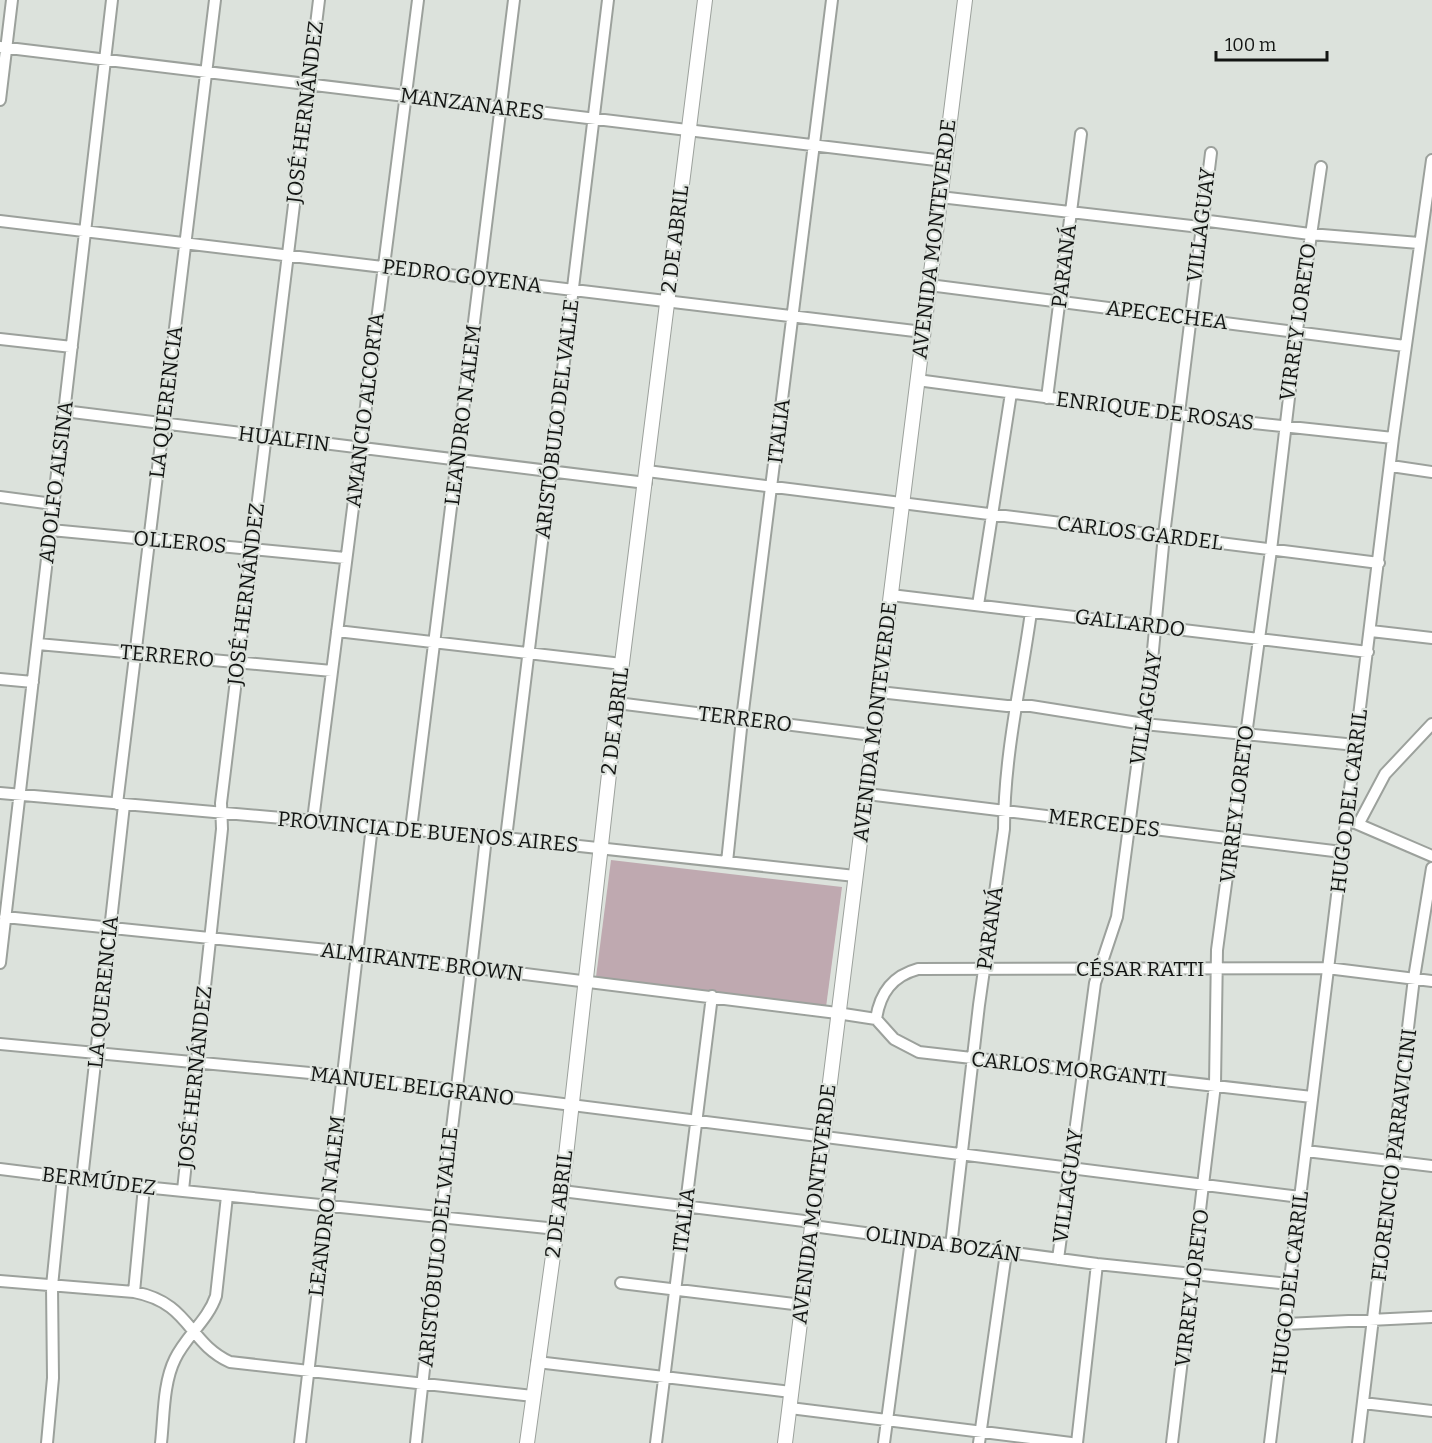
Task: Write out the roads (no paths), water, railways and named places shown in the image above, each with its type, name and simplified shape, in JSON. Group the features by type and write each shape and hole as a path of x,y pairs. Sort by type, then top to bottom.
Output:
{"main road":[{"name":"2 DE ABRIL","path":"527,1443 562,1191 617,703 705,0"},
{"name":"AVENIDA MONTEVERDE","path":"785,1443 965,0"}],"street":[{"path":"0,100 3,47 12,0"},
{"name":"ADOLFO ALSINA","path":"0,963 4,912 38,644 112,0"},
{"name":"LA QUERENCIA","path":"82,1179 97,1052 148,539 215,0"},
{"name":"JOSÉ HERNÁNDEZ","path":"183,1190 238,662 319,0"},
{"name":"AMANCIO ALCORTA","path":"313,820 418,0"},
{"name":"LEANDRO N ALEM","path":"411,830 514,0"},
{"name":"ARISTÓBULO DEL VALLE","path":"506,838 608,0"},
{"name":"ITALIA","path":"727,862 742,719 832,0"},
{"name":"MANZANARES","path":"3,47 944,161"},
{"name":"PARANÁ","path":"1047,398 1081,135"},
{"name":"VILLAGUAY","path":"1058,1259 1098,969 1117,917 1144,724 1164,535 1211,153"},
{"name":"HUGO DEL CARRIL","path":"1270,1443 1393,438 1432,160"},
{"name":"VIRREY LORETO","path":"1172,1443 1205,1184 1215,1085 1217,970 1232,840 1271,550 1284,427 1321,167"},
{"path":"940,197 1070,213 1419,243"},
{"name":"PEDRO GOYENA","path":"0,221 923,332"},
{"name":"APECECHEA","path":"929,285 1297,330 1405,346"},
{"path":"0,339 72,347"},
{"name":"ENRIQUE DE ROSAS","path":"917,380 1179,415 1393,438"},
{"path":"978,605 1011,393"},
{"name":"HUALFIN","path":"64,411 551,472 772,485 902,502"},
{"path":"1391,466 1432,472"},
{"path":"0,497 53,504"},
{"name":"CARLOS GARDEL","path":"902,502 1379,563"},
{"name":"OLLEROS","path":"51,530 345,558"},
{"name":"GALLARDO","path":"891,595 1368,652"},
{"name":"PARANÁ","path":"951,1246 984,968 1004,829 1004,810 1017,706 1031,612"},
{"path":"337,631 622,664"},
{"path":"1371,631 1432,638"},
{"name":"TERRERO","path":"38,644 332,671"},
{"path":"0,679 33,682"},
{"path":"879,692 1017,706 1144,724 1246,732 1356,745"},
{"name":"TERRERO","path":"617,703 872,735"},
{"path":"1359,823 1385,774 1432,724"},
{"name":"PROVINCIA DE BUENOS AIRES","path":"0,793 506,838 855,876"},
{"name":"MERCEDES","path":"867,794 1342,852"},
{"path":"1346,821 1359,823 1432,856"},
{"name":"LEANDRO N ALEM","path":"300,1443 372,826"},
{"name":"ARISTÓBULO DEL VALLE","path":"416,1443 440,1216 472,968 486,837"},
{"name":"FLORENCIO PARRAVICINI","path":"1358,1443 1414,978 1432,868"},
{"name":"ALMIRANTE BROWN","path":"4,912 109,928 357,953 837,1013"},
{"name":"CÉSAR RATTI","path":"876,1019 879,1003 886,988 906,972 918,969 1327,968 1432,981"},
{"name":"ITALIA","path":"656,1443 712,996"},
{"path":"837,1013 876,1019"},
{"name":"CARLOS MORGANTI","path":"876,1019 894,1039 919,1052 1312,1097"},
{"name":"MANUEL BELGRANO","path":"0,1044 342,1076 1300,1197"},
{"path":"1306,1151 1432,1166"},
{"name":"BERMÚDEZ","path":"0,1169 227,1196 557,1229"},
{"path":"47,1443 53,1377 52,1286 63,1177"},
{"path":"134,1292 144,1187"},
{"path":"562,1191 804,1221 812,1225"},
{"path":"161,1443 172,1366 194,1330 210,1310 218,1290 227,1196"},
{"name":"OLINDA BOZÁN","path":"812,1225 951,1246 1289,1284"},
{"path":"884,1443 911,1240"},
{"path":"980,1437 1006,1252"},
{"path":"1077,1443 1097,1264"},
{"path":"0,1281 134,1292 170,1305 214,1354 230,1362 533,1396"},
{"path":"621,1282 802,1305"},
{"path":"1286,1324 1432,1317"},
{"path":"537,1362 791,1392"},
{"path":"1363,1402 1432,1411"},
{"path":"790,1408 980,1437 1071,1443"}]}
